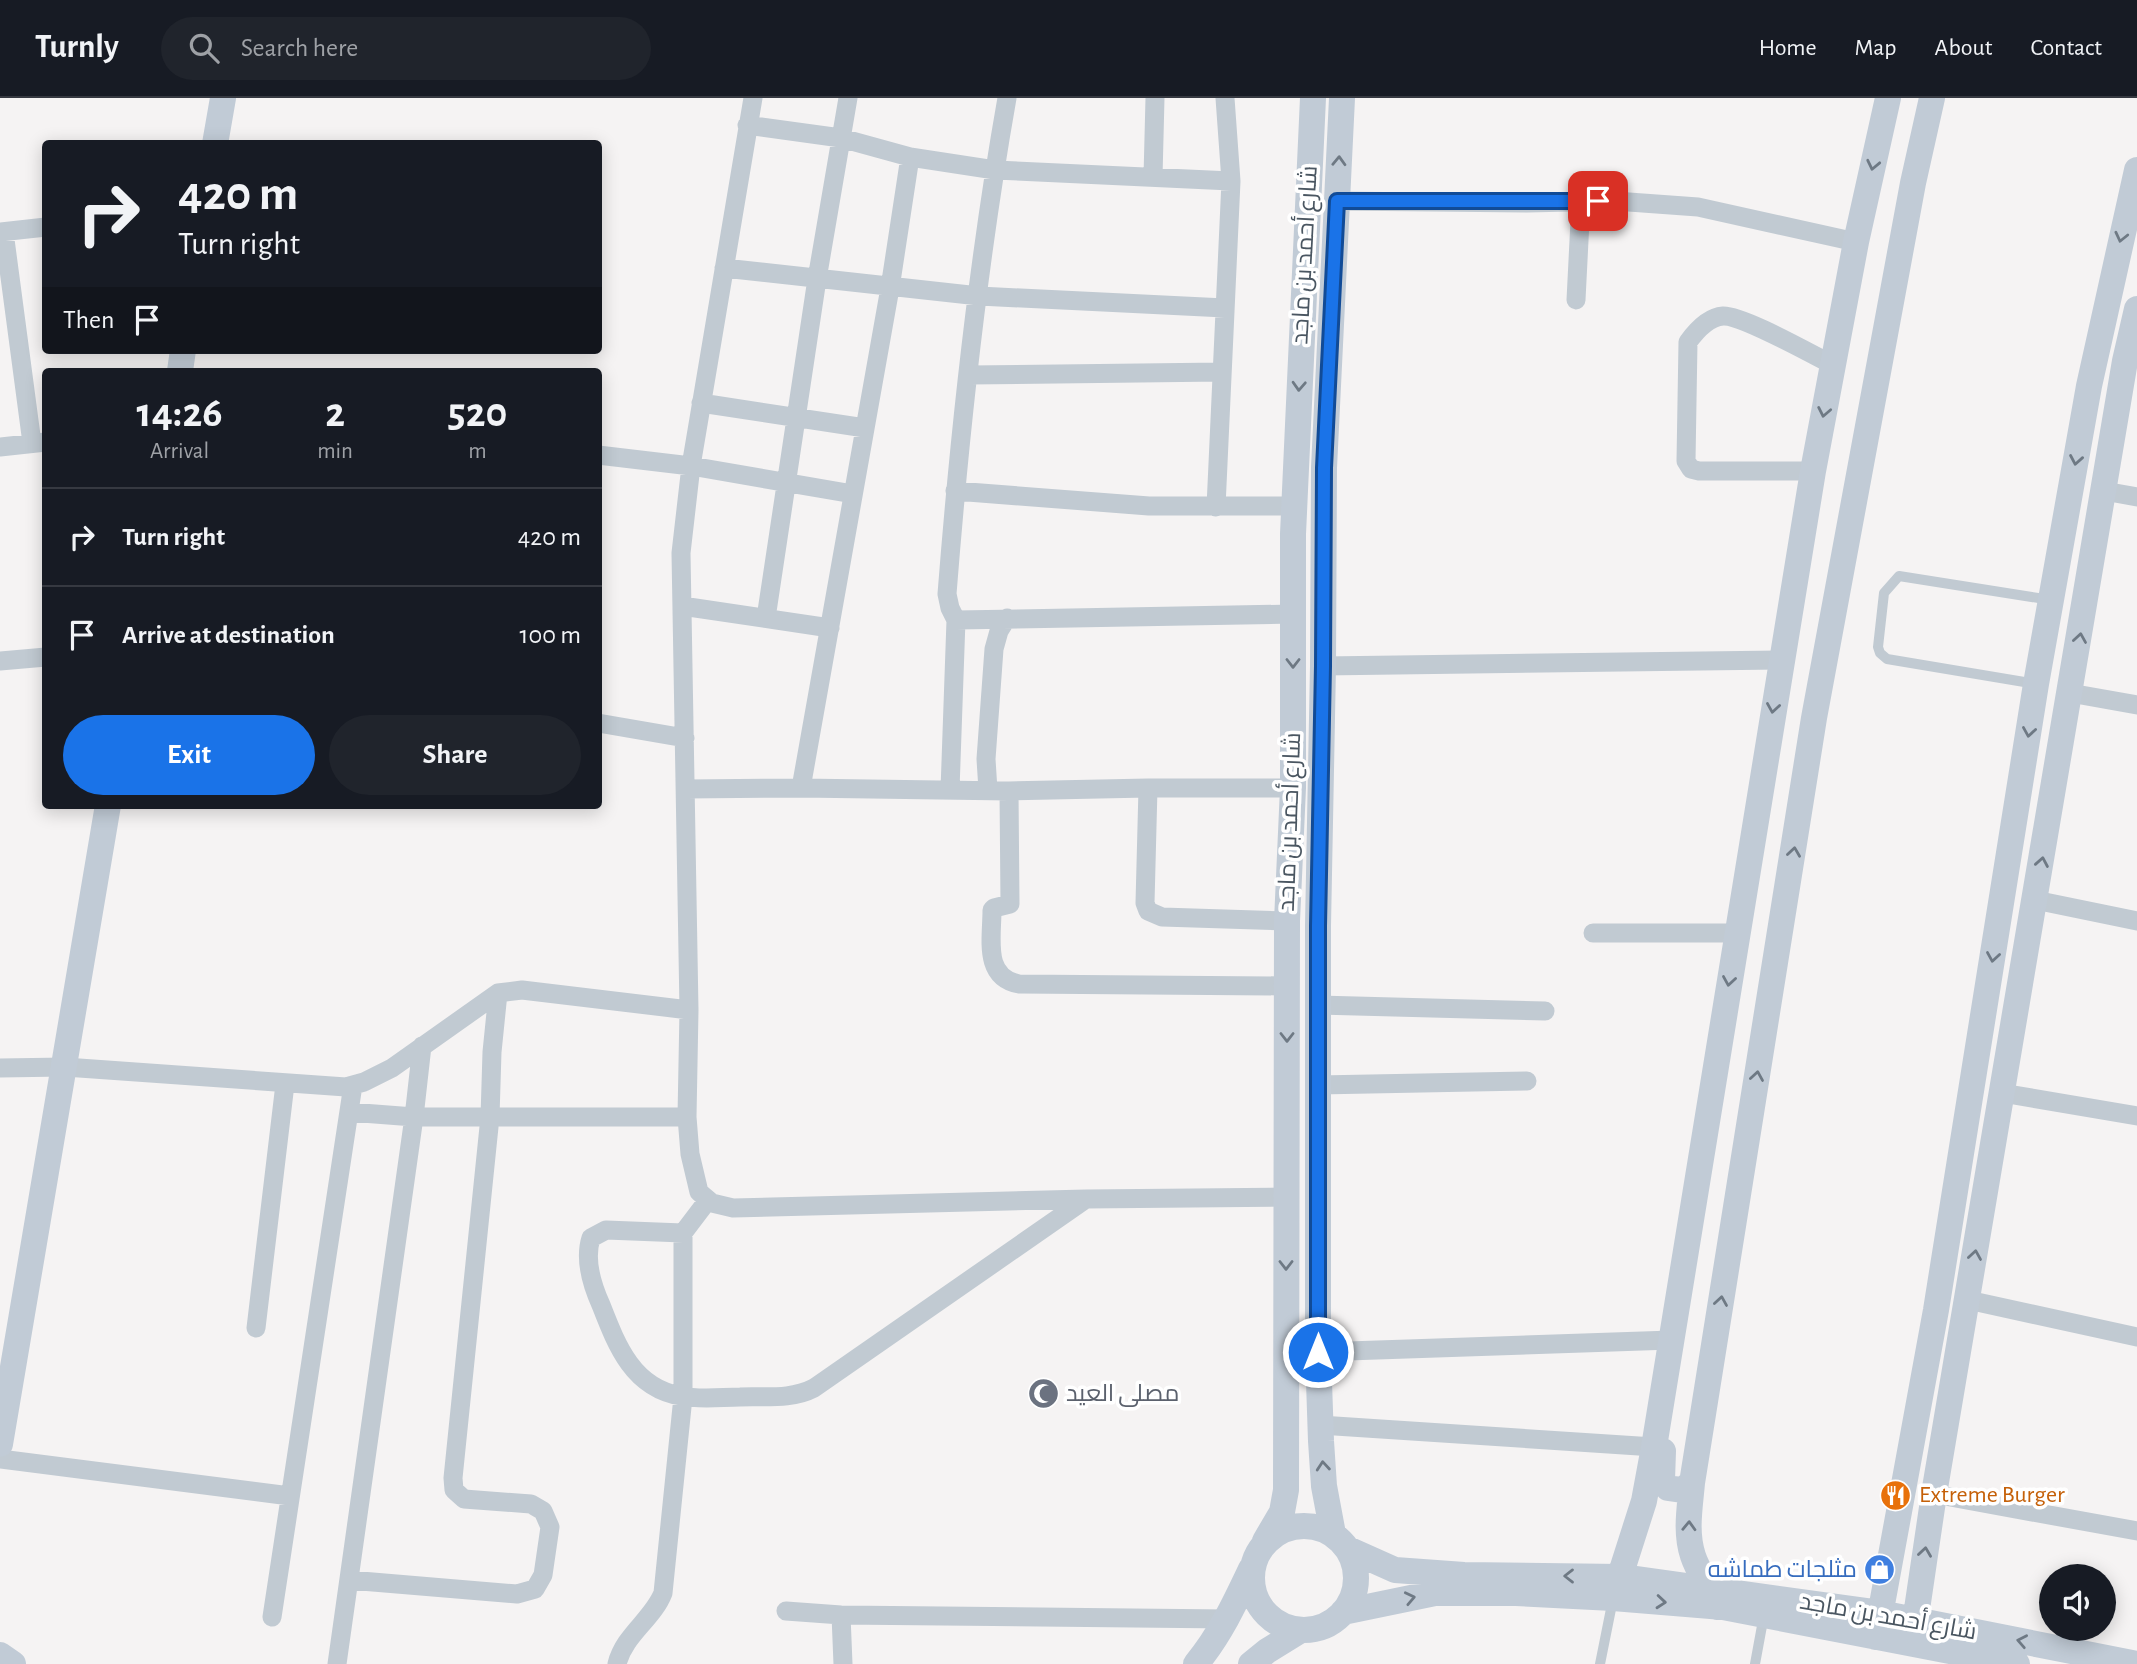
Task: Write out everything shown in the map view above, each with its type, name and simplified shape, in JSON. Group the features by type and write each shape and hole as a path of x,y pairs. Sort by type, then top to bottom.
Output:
{"street":[{"path":"216,140 223,98"},
{"path":"752,98 691,466 681,553 689,1010 687,1117 694,1177 699,1192 712,1203 733,1208 1286,1197"},
{"path":"766,618 817,279 848,98"},
{"path":"950,790 956,620 947,594 955,491 995,170 1007,98"},
{"path":"1153,177 1155,98"},
{"path":"1216,507 1231,181 1225,98"},
{"name":"شارع أحمد بن ماجد","path":"1265,1541 1282,1512 1286,1490 1287,921 1293,788 1294,506 1313,98"},
{"name":"شارع أحمد بن ماجد","path":"1342,98 1324,468 1318,1005 1320,1425 1324,1486 1340,1541 1395,1570 1617,1587 1714,1598 1913,1632 2137,1664"},
{"path":"1617,1587 1644,1501 1654,1447 1812,471 1856,242 1888,98"},
{"path":"1714,1598 1693,1557 1688,1535 1692,1483 1814,718 1913,183 1932,98"},
{"path":"747,125 841,138 909,157 995,170 1231,181"},
{"path":"801,788 890,288 909,157"},
{"path":"1878,1625 1936,1310 2036,684 2089,386 2137,170"},
{"path":"1337,201 1615,201 1698,207 1856,242"},
{"path":"1576,300 1581,201"},
{"path":"0,447 39,442 2,232 42,227"},
{"path":"724,268 979,296 1225,307"},
{"path":"1913,1632 2104,491 2131,363 2137,309"},
{"path":"1812,471 1699,471 1691,468 1686,461 1688,342 1707,322 1721,316 1741,320 1833,365"},
{"path":"969,375 1222,372"},
{"path":"701,402 865,428"},
{"path":"602,455 691,466 853,494"},
{"path":"955,491 1149,506 1294,506"},
{"path":"2104,491 2137,497"},
{"path":"682,606 830,628"},
{"path":"956,620 1293,614"},
{"path":"988,790 986,759 994,649 999,631 1007,618"},
{"path":"0,661 42,657"},
{"path":"1323,666 1781,660"},
{"path":"2070,693 2137,705"},
{"path":"602,724 685,738"},
{"path":"1148,788 1145,903 1149,911 1162,917 1287,921"},
{"path":"686,789 1009,791 1293,788"},
{"path":"1009,791 1010,904 992,910 993,965 1006,981 1020,984 1287,986"},
{"path":"0,1444 107,809"},
{"path":"2035,900 2137,921"},
{"path":"1593,933 1737,933"},
{"path":"0,1068 65,1067 326,1087 353,1085 392,1068 498,993 522,990 689,1010"},
{"path":"349,1580 517,1594 535,1589 543,1575 550,1527 543,1511 531,1504 464,1499 454,1490 453,1478 490,1117 492,1052 498,993"},
{"path":"1318,1005 1545,1011"},
{"path":"337,1664 422,1046"},
{"path":"1318,1085 1527,1081"},
{"path":"256,1328 285,1084"},
{"path":"272,1617 353,1085"},
{"path":"2002,1093 2137,1116"},
{"path":"349,1111 414,1117 687,1117"},
{"path":"617,1664 624,1646 660,1602 663,1593 683,1397 683,1233 708,1199"},
{"path":"683,1233 606,1230 592,1238 588,1247 591,1282 625,1357 642,1379 658,1390 683,1397 795,1396 803,1394 1086,1199"},
{"path":"1968,1300 2137,1337"},
{"path":"1318,1352 1672,1340"},
{"path":"1663,1393 1662,1480 1668,1488 1677,1491 1692,1483"},
{"path":"1320,1425 1654,1447"},
{"path":"0,1459 290,1496"},
{"path":"1934,1494 2137,1531"},
{"path":"1196,1664 1210,1648 1228,1619 1265,1541 1280,1531 1298,1525 1316,1527 1340,1541 1355,1565 1356,1581 1352,1598 1343,1612 1324,1626 1301,1630 1266,1651 1251,1664"},
{"path":"1252,1568 1251,1586 1256,1603 1268,1617 1283,1626 1301,1630"},
{"name":"شارع أحمد بن ماجد","path":"1343,1612 1434,1593 1516,1593 1617,1587"},
{"path":"786,1611 841,1615 1228,1619"},
{"path":"841,1615 843,1664"},
{"name":"شارع أحمد بن ماجد","path":"1913,1632 1952,1658 2017,1664"},
{"path":"0,1655 13,1664"}],"lane":[{"path":"2036,684 1887,659 1878,647 1884,593 1899,576 2052,600"},
{"path":"1600,1664 1617,1587"},
{"path":"1755,1664 1765,1606"}],"place":[{"name":"مصلى العيد","path":"1043,1394"},
{"name":"Extreme Burger","path":"1896,1495"},
{"name":"مثلجات طماشه","path":"1880,1570"}],"route":[{"path":"1318,1352 1318,926 1324,468 1337,201 1598,201"}]}
